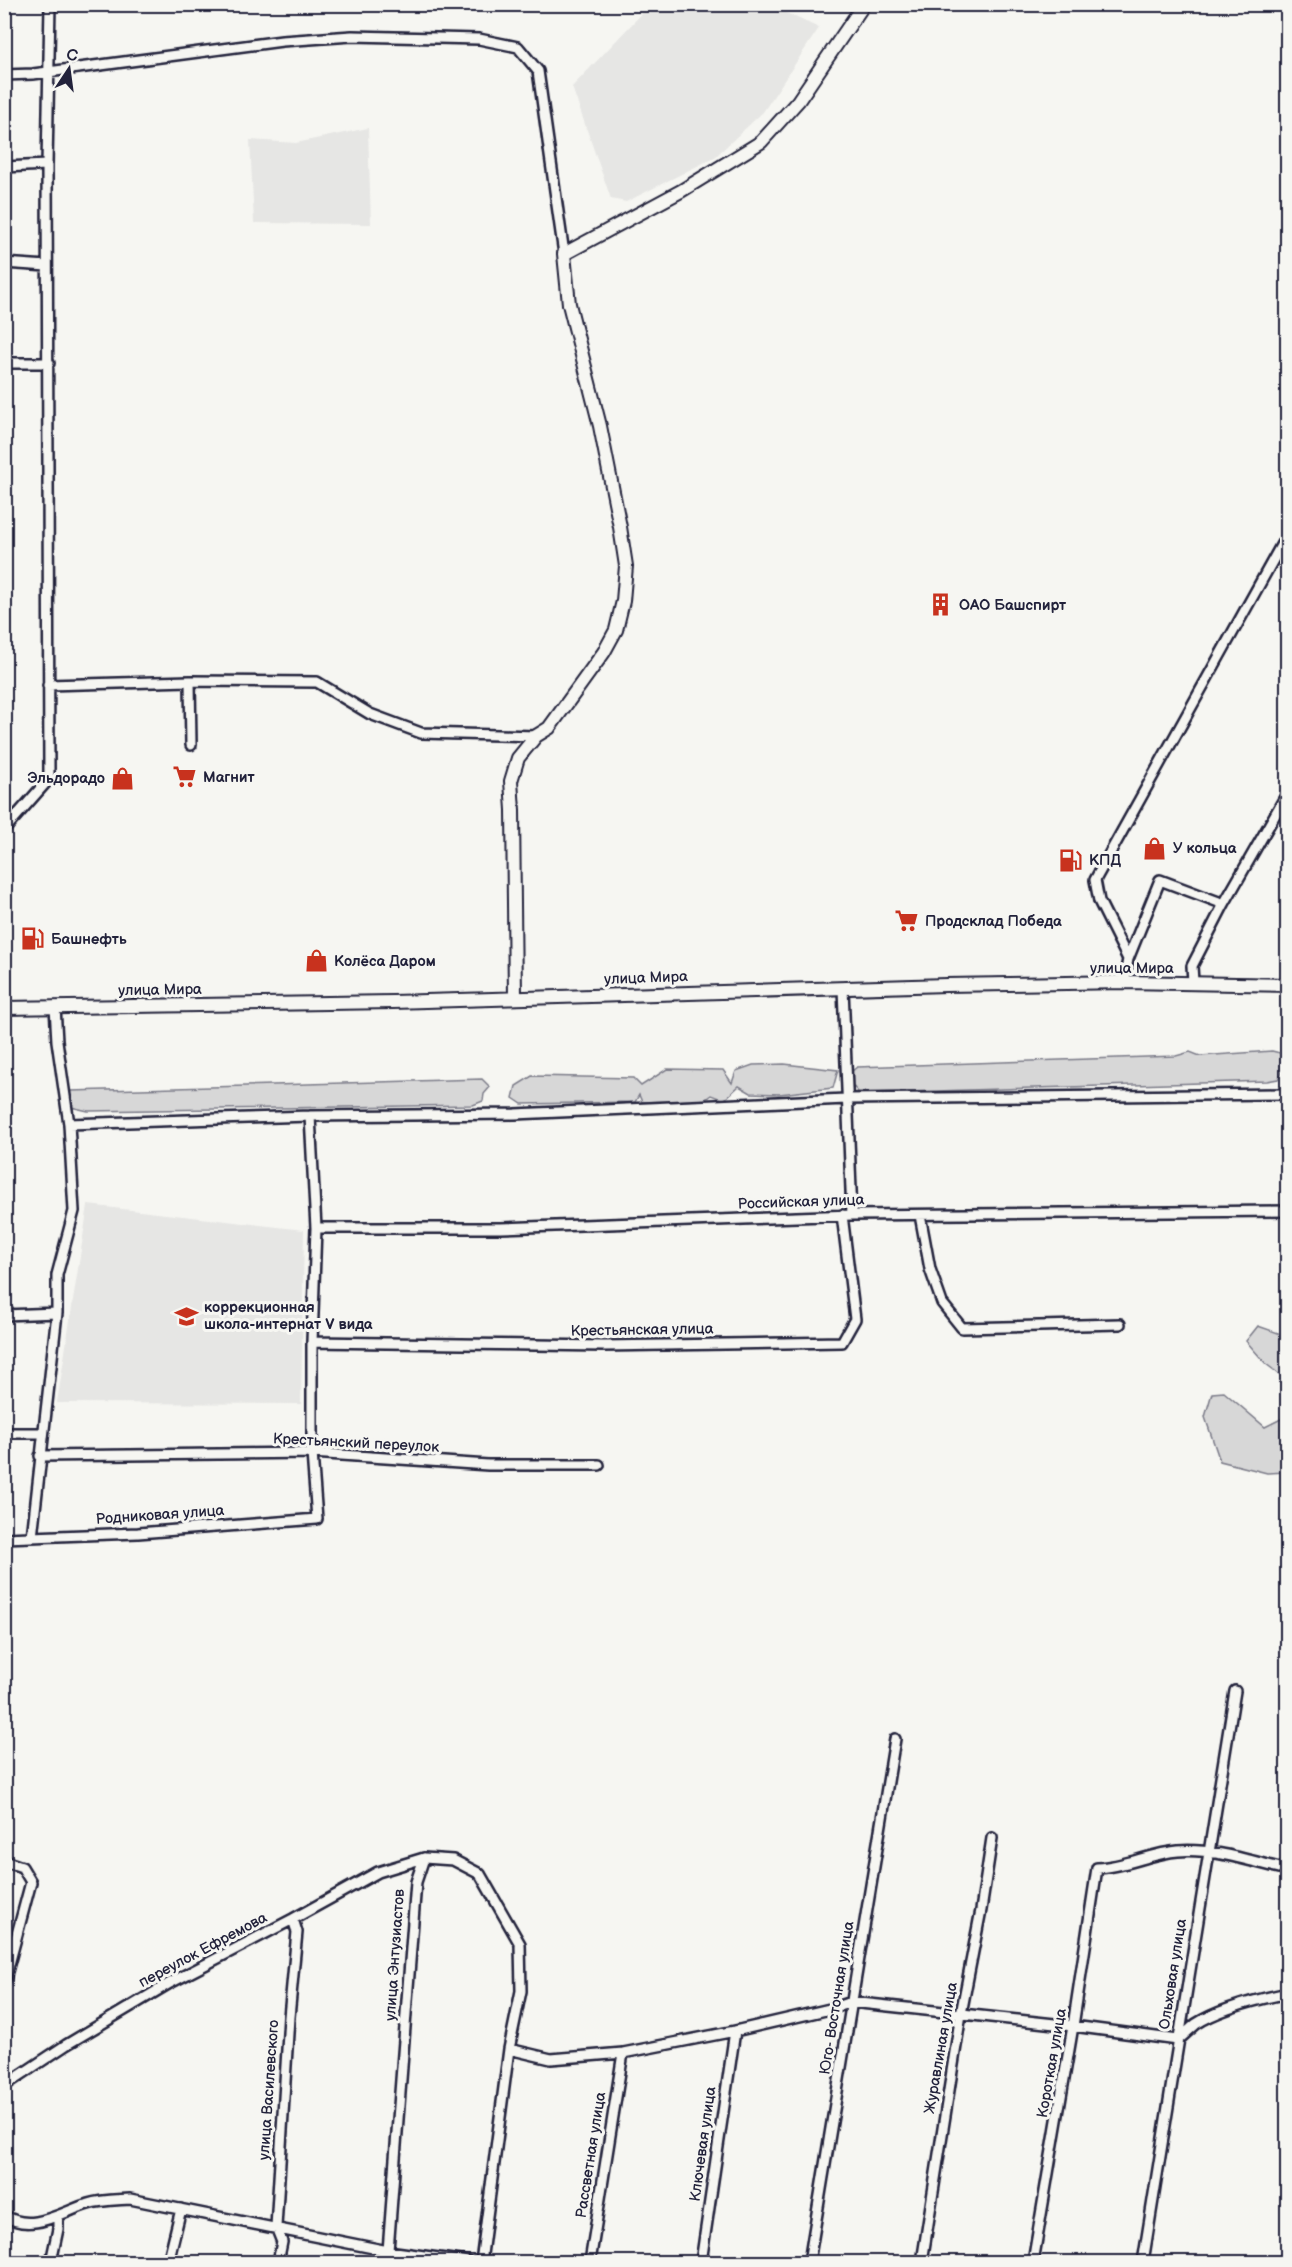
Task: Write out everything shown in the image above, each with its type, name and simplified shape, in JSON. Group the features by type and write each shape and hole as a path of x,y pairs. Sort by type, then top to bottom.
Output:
{"main road":[{"path":"515,998 511,781 518,758 536,736 549,728 604,652 616,630 623,601 626,566 600,426 569,304 564,254 681,191 761,142 798,101 864,4"},
{"name":"улица Мира","path":"4,1008 515,998 1124,982 1287,985"}],"street":[{"path":"4,830 49,779 47,266 50,4"},
{"path":"4,75 33,74 49,70 282,41 352,36 479,39 518,47 538,71 564,254"},
{"path":"4,167 48,165"},
{"path":"4,263 47,266"},
{"path":"4,363 49,363"},
{"path":"1128,959 1099,901 1095,879 1287,533"},
{"path":"190,681 191,745"},
{"path":"48,685 190,681 317,681 370,714 421,733 536,736"},
{"path":"1193,982 1192,966 1287,792"},
{"path":"1124,982 1128,959 1160,880 1224,904"},
{"path":"843,988 847,1215"},
{"path":"32,1537 57,1313 57,1275 74,1211 69,1124 57,1041 56,1007"},
{"path":"69,1124 310,1116 515,1114 846,1099 1287,1094"},
{"path":"310,1116 316,1228 312,1342 312,1453"},
{"name":"Российская улица","path":"316,1228 501,1228 847,1215 1287,1211"},
{"name":"Крестьянская улица","path":"312,1342 604,1346 842,1342 855,1319 847,1215"},
{"path":"920,1215 930,1269 942,1303 962,1328 1119,1324"},
{"path":"4,1314 57,1313"},
{"path":"4,1433 43,1433"},
{"name":"Крестьянский переулок","path":"40,1456 312,1453 488,1465 599,1465"},
{"name":"Родниковая улица","path":"4,1538 138,1533 317,1519 312,1453"},
{"name":"Ольховая улица","path":"1143,2262 1235,1690"},
{"name":"Юго- Восточная улица","path":"809,2262 895,1739"},
{"name":"Журавлиная улица","path":"921,2262 992,1838"},
{"name":"Короткая улица","path":"1034,2262 1074,2026 1097,1868 1116,1867 1176,1851 1208,1853"},
{"path":"1208,1853 1287,1870"},
{"path":"424,1858 453,1860 480,1874 520,1944 522,1991 509,2049 482,2262"},
{"name":"переулок Ефремова","path":"4,2086 66,2045 170,1983 378,1872 424,1858"},
{"name":"улица Энтузиастов","path":"391,2262 392,2258 387,2251 416,1882 424,1858"},
{"path":"4,1861 22,1867 31,1882 4,1983"},
{"name":"улица Василевского","path":"278,2262 282,2242 276,2227 289,2018 297,1932 293,1919"},
{"path":"509,2049 551,2059 623,2053 735,2031 851,2002 1074,2026 1178,2040 1196,2024 1212,2016 1258,1999 1287,1993"},
{"name":"Ключевая улица","path":"701,2262 735,2031"},
{"name":"Рассветная улица","path":"590,2262 623,2053"},
{"path":"4,2215 18,2221 32,2222 58,2217 90,2203 130,2199 387,2251 468,2262"},
{"path":"168,2262 181,2209"},
{"path":"51,2262 58,2229 58,2217"}],"shaded area":[{"path":"651,4 769,5 819,28 763,112 715,157 626,202 611,199 572,87"},
{"path":"368,128 371,224 254,223 250,140 296,143"},
{"path":"1272,1051 1280,1053 1282,1072 1278,1079 1267,1081 871,1093 858,1092 851,1084 851,1072 857,1067 1176,1056 1190,1052 1200,1056"},
{"path":"784,1064 838,1070 833,1088 779,1094 751,1093 739,1086 724,1100 711,1095 704,1100 642,1102 639,1095 635,1102 522,1104 513,1098 516,1086 532,1076 633,1078 641,1086 667,1069 723,1070 732,1083 736,1071 753,1065"},
{"path":"482,1079 490,1087 484,1094 483,1101 473,1105 88,1111 71,1107 67,1098 71,1091"},
{"name":"коррекционная школа-интернат V вида","path":"88,1205 304,1230 301,1404 57,1403"},
{"path":"1258,1326 1287,1336 1287,1380 1266,1364 1246,1341"},
{"path":"1224,1392 1265,1427 1287,1416 1287,1472 1267,1473 1220,1461 1205,1417 1212,1393"}],"place":[{"name":"ОАО Башспирт","path":"941,605"},
{"name":"Магнит","path":"185,777"},
{"name":"Эльдорадо","path":"123,778"},
{"name":"У кольца","path":"1155,848"},
{"name":"КПД","path":"1071,860"},
{"name":"Продсклад Победа","path":"907,921"},
{"name":"Башнефть","path":"33,939"},
{"name":"Колёса Даром","path":"316,961"},
{"name":"коррекционная школа-интернат V вида","path":"186,1316"}]}
